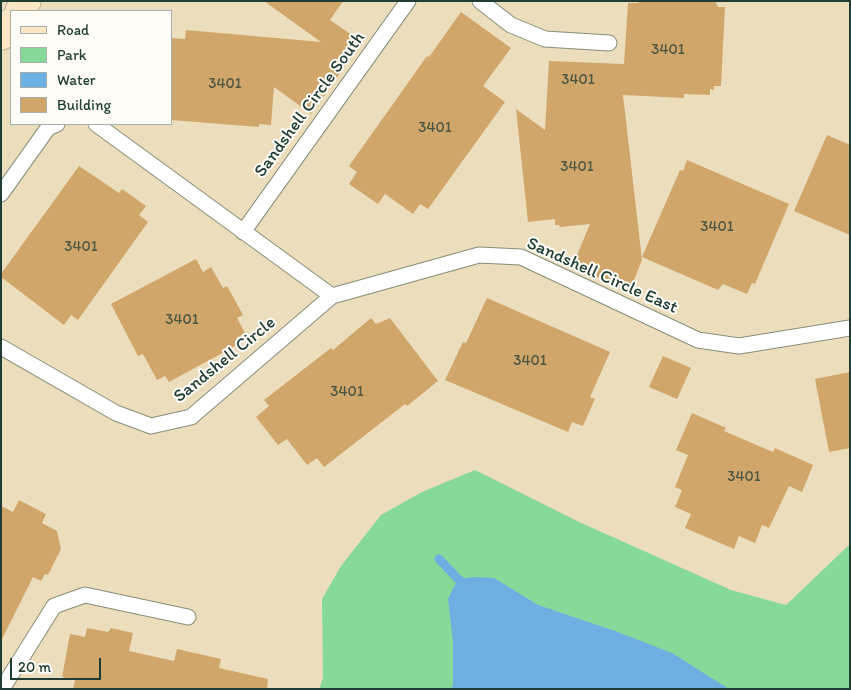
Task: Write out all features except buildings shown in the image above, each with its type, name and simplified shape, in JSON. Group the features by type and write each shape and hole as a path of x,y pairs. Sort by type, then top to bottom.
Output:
{"main road":[{"path":"1,36 10,23"}],"lane":[{"name":"Sandshell Circle South","path":"242,232 408,1"},
{"path":"480,1 511,26 545,38 609,43"},
{"path":"1,194 48,128 55,125"},
{"path":"97,125 332,296"},
{"name":"Sandshell Circle East","path":"332,296 479,254 522,257 698,340 739,346 850,328"},
{"name":"Sandshell Circle","path":"1,347 116,413 151,426 191,417 332,296"},
{"path":"2,689 54,606 85,595 188,617"}],"green space":[{"path":"475,470 577,521 731,590 786,605 850,544 850,689 319,689 323,678 322,599 341,566 381,515 422,492"}],"water":[{"path":"475,577 494,578 538,605 672,653 729,689 451,689 453,685 453,641 448,599 458,579"}],"waterway":[{"path":"439,559 466,585"}]}
